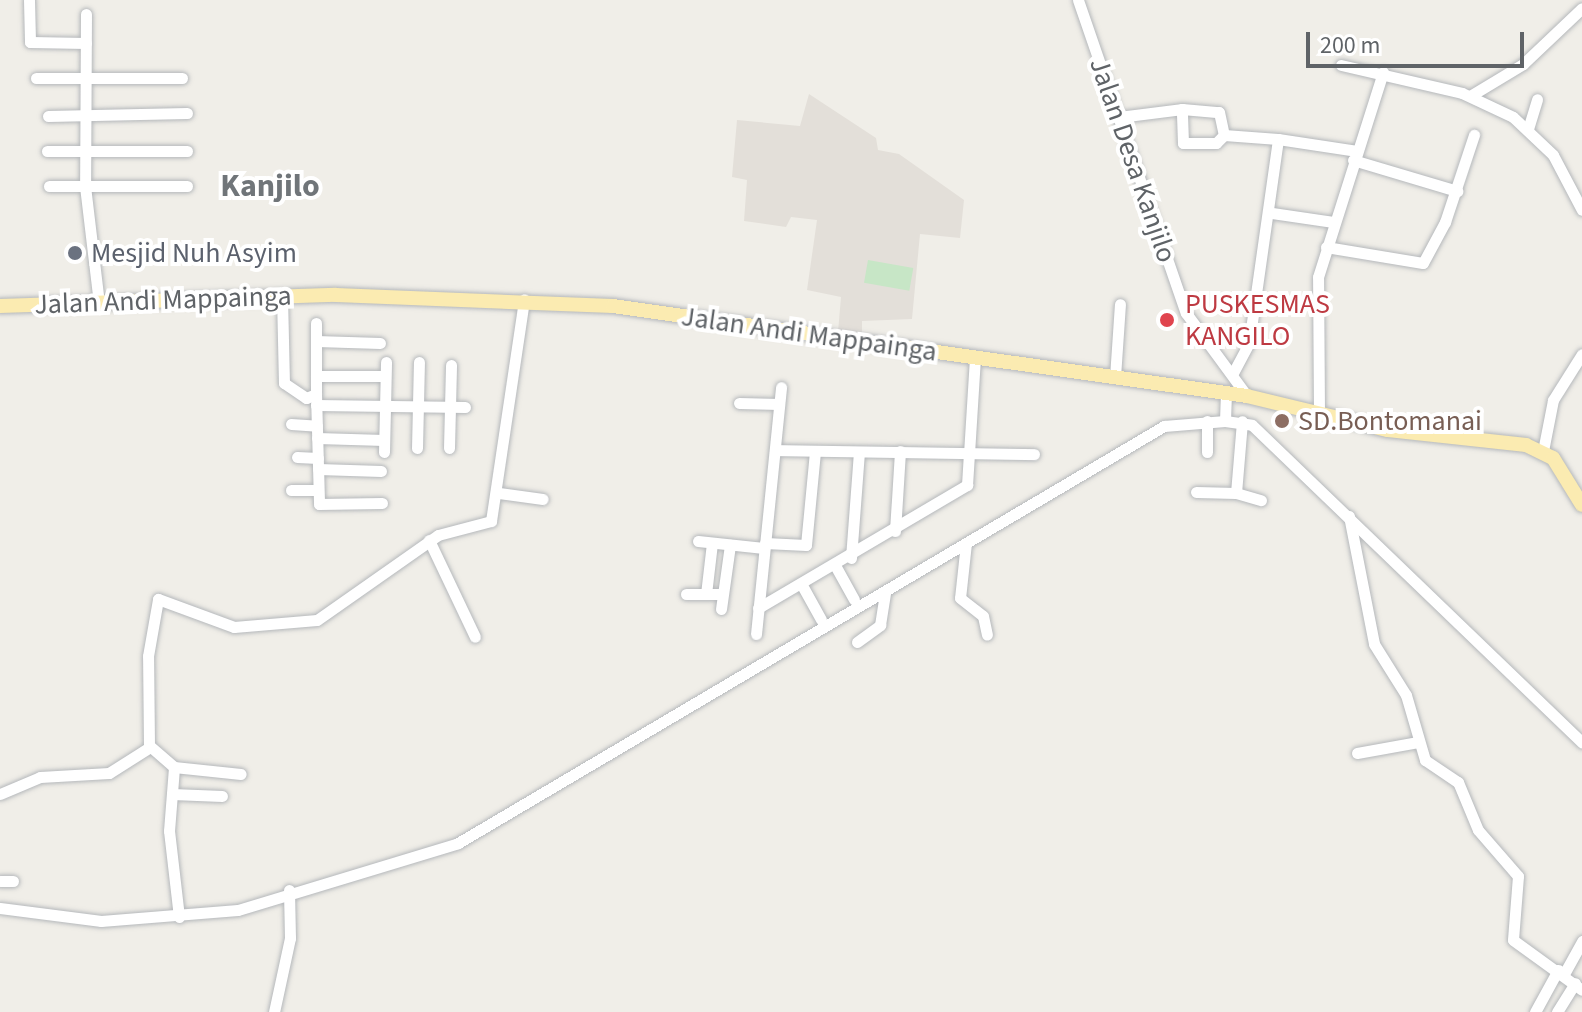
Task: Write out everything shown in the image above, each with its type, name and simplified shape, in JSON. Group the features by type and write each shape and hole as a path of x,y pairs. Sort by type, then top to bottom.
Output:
{"main road":[{"name":"Jalan Andi Mappainga","path":"0,306 282,296 524,299 975,357 1247,396 1319,412 1543,451"},
{"path":"1543,451 1582,505"}],"street":[{"path":"29,0 30,42 86,43"},
{"name":"Jalan Desa Kanjilo","path":"1078,0 1186,313 1247,396"},
{"path":"1470,96 1523,64 1582,8"},
{"path":"86,14 85,186 99,304"},
{"path":"1341,65 1383,72 1470,96 1528,129 1553,155 1582,210"},
{"path":"1319,412 1314,308 1333,222 1383,72"},
{"path":"36,78 182,78"},
{"path":"1528,129 1537,99"},
{"path":"1119,117 1182,109 1220,112 1224,135"},
{"path":"1182,109 1183,143 1216,143 1224,135 1278,139 1355,156 1457,191"},
{"path":"48,116 187,113"},
{"path":"1326,247 1423,263 1457,191 1474,135"},
{"path":"1233,373 1247,352 1272,213 1278,139"},
{"path":"47,151 187,151"},
{"path":"49,186 187,186"},
{"path":"1272,213 1333,222"},
{"path":"282,296 284,383 306,398 384,406 465,407"},
{"path":"241,774 174,767 150,747 148,656 158,599 234,627 317,620 429,540 455,526 491,521 499,493 524,299"},
{"path":"1115,377 1120,304"},
{"path":"316,323 319,504 382,503"},
{"path":"316,341 380,343"},
{"path":"1543,451 1553,400 1582,354"},
{"path":"758,608 803,587 967,485 975,357"},
{"path":"291,424 384,446 386,362"},
{"path":"417,448 419,362"},
{"path":"449,448 451,365"},
{"path":"316,376 385,376"},
{"path":"756,634 781,387"},
{"path":"1225,421 1226,394"},
{"path":"739,403 779,404"},
{"path":"1207,421 1207,452"},
{"path":"0,908 92,920 179,917 238,910 289,890 458,843 1164,426 1207,421 1242,421 1349,516 1582,743"},
{"path":"1236,493 1242,421"},
{"path":"775,450 1034,454"},
{"path":"698,541 730,545 806,545 815,451"},
{"path":"895,531 900,451"},
{"path":"851,558 859,452"},
{"path":"297,457 318,464 381,471"},
{"path":"291,490 318,490"},
{"path":"1196,492 1236,493 1261,500"},
{"path":"499,493 543,499"},
{"path":"1349,516 1374,644 1406,695 1425,760 1458,782 1478,830 1514,866 1513,940 1578,986 1557,1012"},
{"path":"429,540 475,637"},
{"path":"706,594 712,543"},
{"path":"966,543 960,598 983,616 987,635"},
{"path":"721,609 730,545"},
{"path":"836,567 854,599"},
{"path":"803,587 821,619"},
{"path":"857,642 880,625 885,592"},
{"path":"686,594 722,594"},
{"path":"1357,753 1418,742"},
{"path":"0,794 40,777 109,773 150,747"},
{"path":"174,767 172,794 179,917"},
{"path":"172,794 222,796"},
{"path":"0,881 13,881"},
{"path":"274,1012 290,938 289,890"},
{"path":"1535,1012 1582,941"}],"shaded area":[{"path":"809,94 876,138 878,150 899,154 964,200 960,238 920,234 912,319 862,321 862,336 838,332 841,297 807,290 817,220 791,217 786,227 744,221 747,180 732,177 737,120 800,126"}],"green space":[{"path":"868,260 913,268 909,291 864,283"}],"place":[{"name":"Mesjid Nuh Asyim","path":"75,253"},
{"name":"PUSKESMAS KANGILO","path":"1167,320"},
{"name":"SD.Bontomanai","path":"1282,421"}],"district":[{"name":"Kanjilo","path":"270,186"}]}
